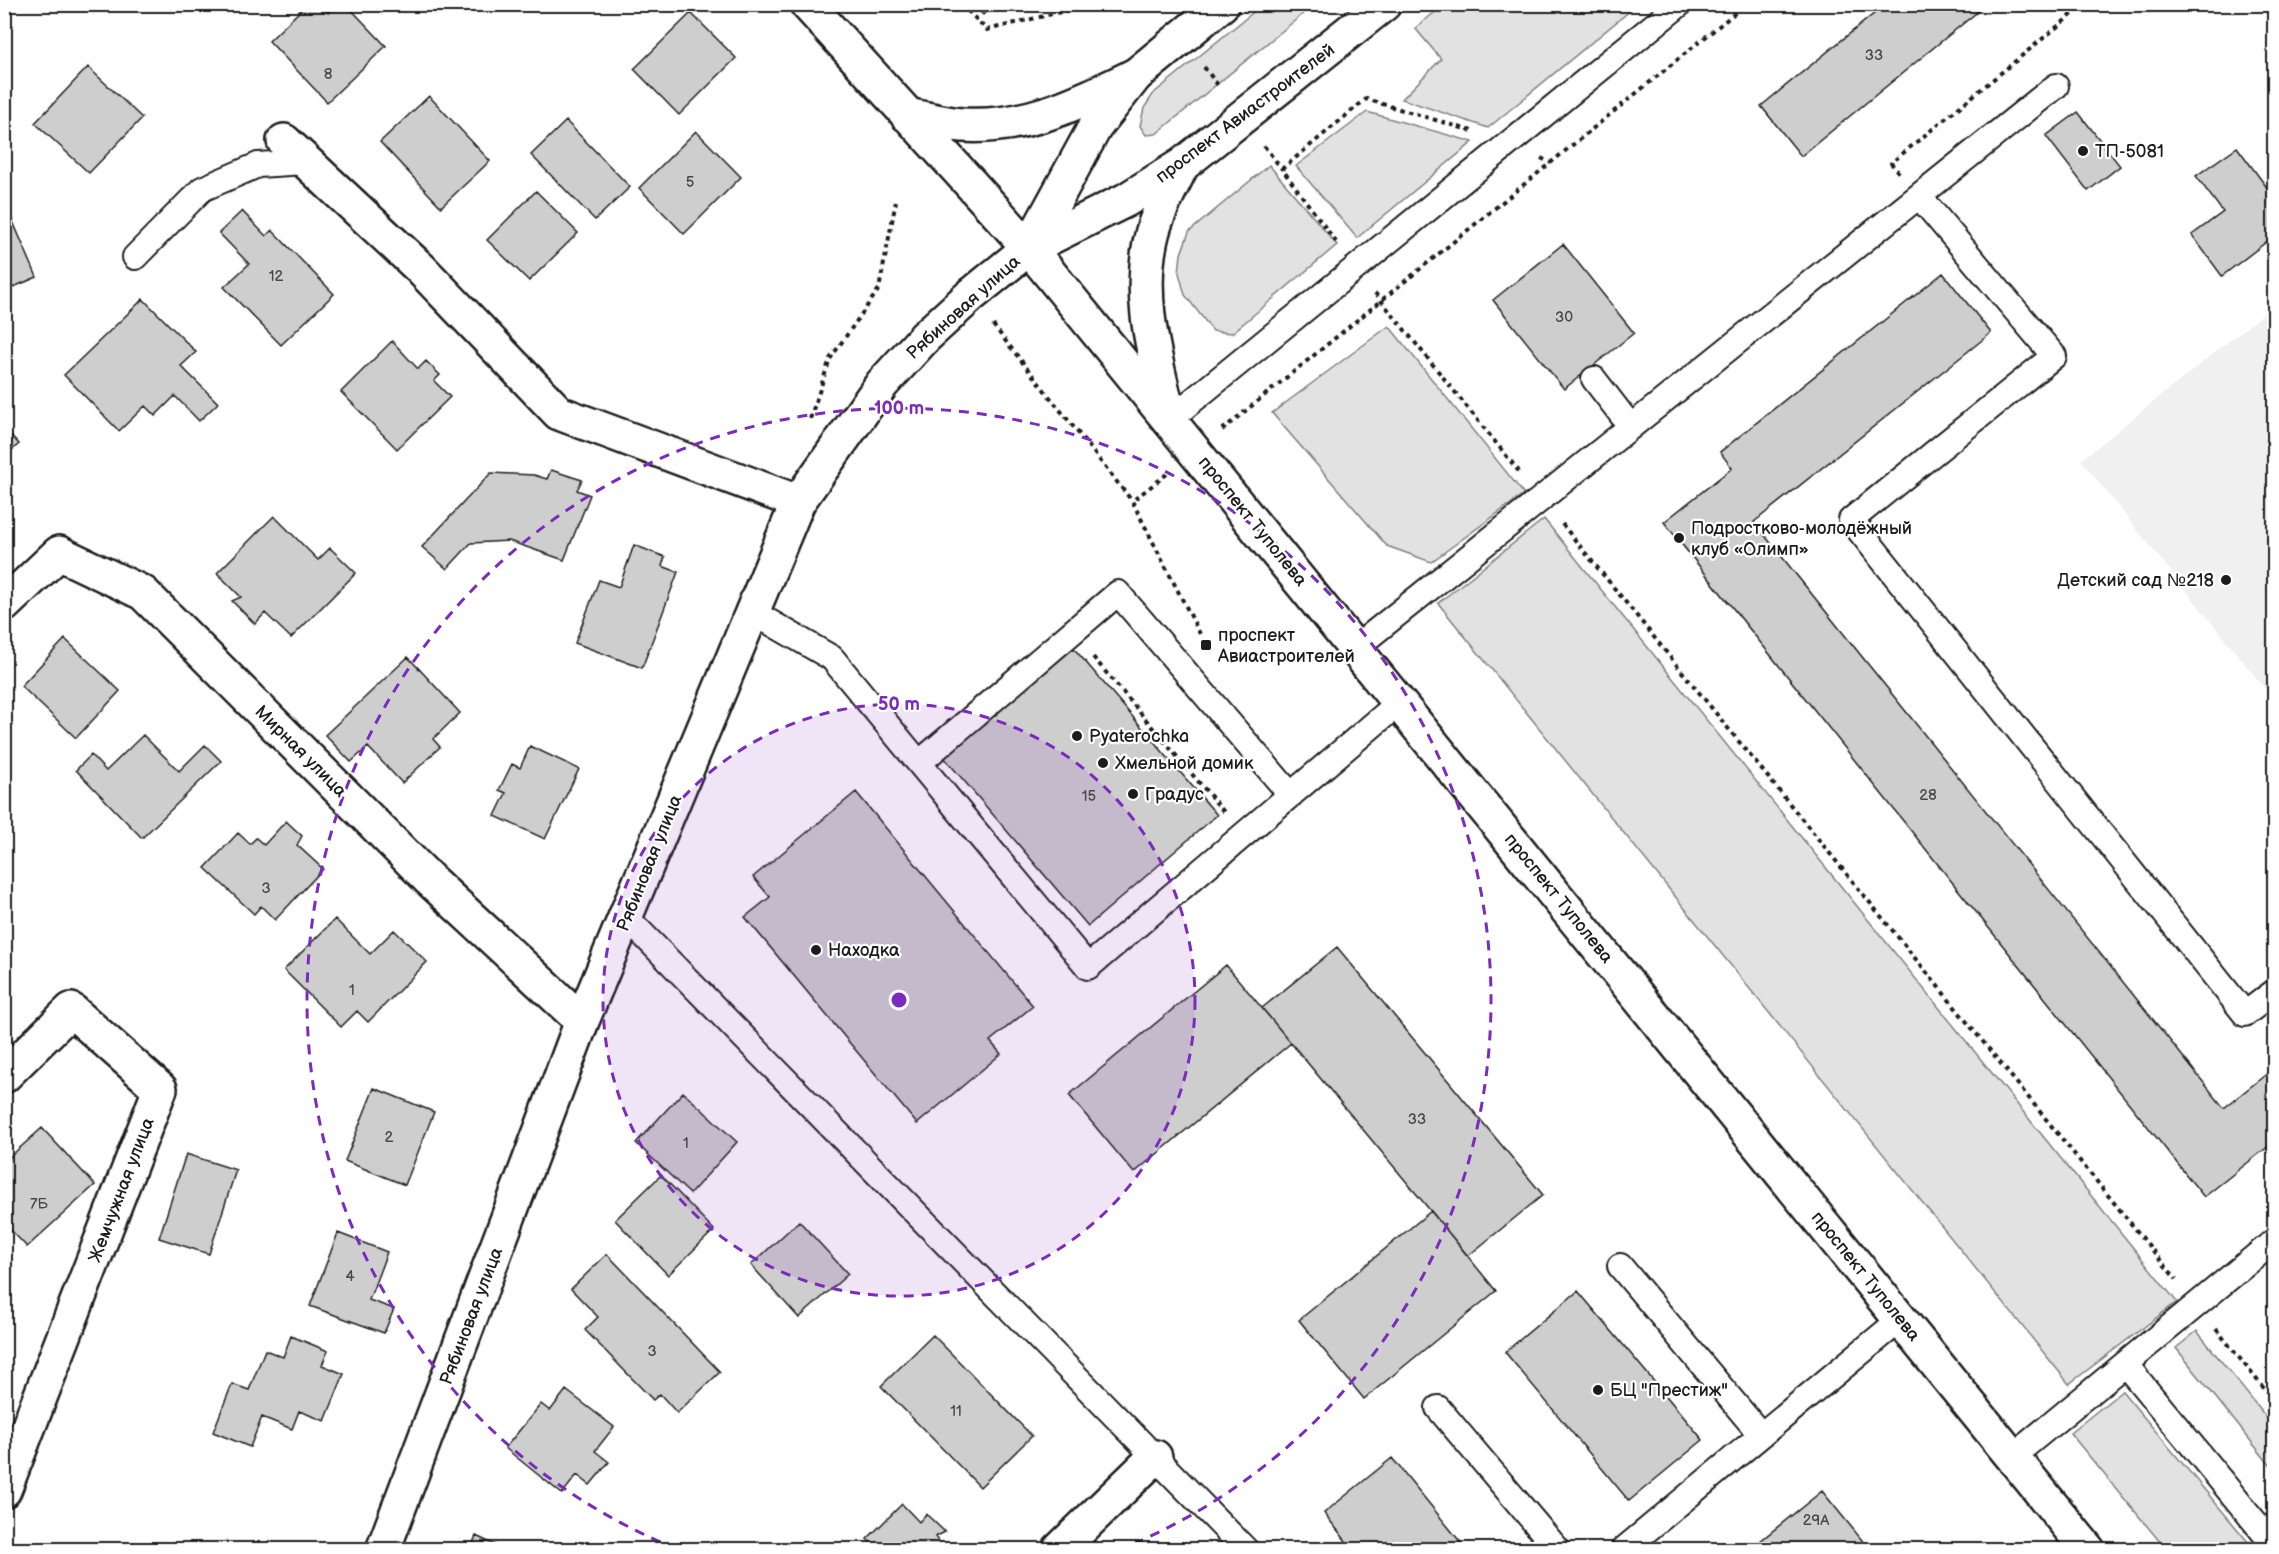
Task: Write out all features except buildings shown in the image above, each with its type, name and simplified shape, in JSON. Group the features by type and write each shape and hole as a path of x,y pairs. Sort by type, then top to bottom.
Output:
{"street":[{"name":"проспект Туполева","path":"807,4 1029,248 2088,1550"},
{"path":"1029,248 1095,127 1136,75 1222,4"},
{"name":"проспект Авиастроителей","path":"1029,248 1126,200 1182,165 1384,4"},
{"path":"907,115 960,125 1005,124 1055,113 1136,75"},
{"path":"294,152 420,268 559,413 798,502"},
{"path":"1170,419 1149,335 1147,276 1155,225 1182,165"},
{"name":"Рябиновая улица","path":"383,1550 582,1021 627,918 798,502 882,384 925,337 970,296 1029,248"},
{"name":"Мирная улица","path":"4,605 60,553 143,593 430,880 582,1021"},
{"name":"Жемчужная улица","path":"4,1076 71,1010 160,1089 4,1490"},
{"path":"1059,1550 1155,1457"}],"lane":[{"path":"1170,419 1680,4"},
{"path":"1355,648 2056,86"},
{"path":"135,257 202,189 294,152"},
{"path":"1919,196 2054,356 1851,520 2245,1014 2274,992"},
{"path":"1594,378 1631,427"},
{"path":"919,762 1118,593 1291,795"},
{"path":"752,612 832,658 1088,967 1400,702"},
{"path":"627,918 1246,1550"},
{"path":"2013,1456 2274,1241"},
{"path":"1620,1266 1761,1436"},
{"path":"1623,1550 1901,1319"},
{"path":"2125,1364 2274,1545"},
{"path":"1438,1408 1558,1550"}],"path":[{"path":"961,4 987,30 1093,4"},
{"path":"1381,301 1746,4"},
{"path":"1919,196 1891,163 2085,4"},
{"path":"1551,163 1510,142 1366,99 1282,169 1381,301 2274,1401"},
{"path":"808,423 830,359 879,289 897,201"},
{"path":"970,296 1132,501"},
{"path":"1091,654 1243,835"}],"shaded area":[{"path":"1262,5 1314,5 1156,134 1146,135 1140,126 1144,108 1154,93"},
{"path":"1444,5 1637,5 1488,128 1402,99 1441,59 1415,28"},
{"path":"1367,112 1473,142 1357,238 1296,166"},
{"path":"1269,165 1337,245 1232,333 1213,331 1185,295 1179,273 1181,254 1189,232"},
{"name":"Детский сад №218","path":"2274,305 2274,700 2081,460"},
{"path":"1389,326 1524,494 1431,562 1387,546 1272,413"},
{"path":"1544,519 2177,1302 2069,1384 1438,603"},
{"path":"2197,1331 2274,1427 2274,1470 2176,1348"},
{"path":"2122,1391 2254,1549 2166,1549 2070,1433"}],"place":[{"name":"ТП-5081","path":"2083,151"},
{"name":"Подростково-молодёжный клуб «Олимп»","path":"1679,538"},
{"name":"Детский сад №218","path":"2226,580"},
{"name":"проспект Авиастроителей","path":"1206,645"},
{"name":"Pyaterochka","path":"1077,736"},
{"name":"Хмельной домик","path":"1103,763"},
{"name":"Градус","path":"1133,794"},
{"name":"Находка","path":"816,950"},
{"name":"БЦ \"Престиж\"","path":"1598,1390"}]}
